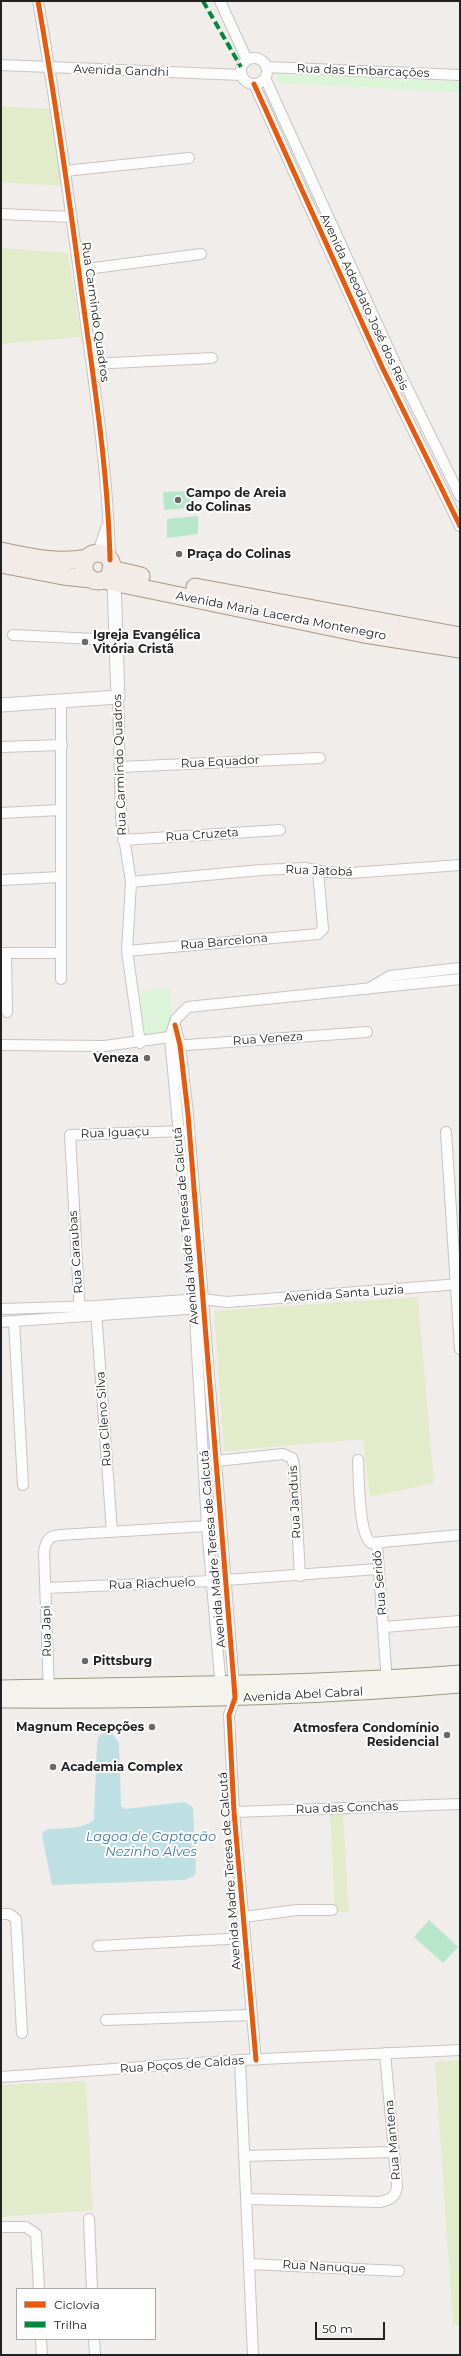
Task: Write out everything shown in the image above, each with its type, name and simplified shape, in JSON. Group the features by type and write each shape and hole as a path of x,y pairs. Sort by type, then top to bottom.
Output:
{"main road":[{"name":"Avenida Maria Lacerda Montenegro","path":"1,551 49,561 72,561 364,634 460,649"},
{"name":"Avenida Maria Lacerda Montenegro","path":"1,564 63,576 102,569 460,636"},
{"name":"Avenida Abel Cabral","path":"387,1685 460,1673"},
{"name":"Avenida Abel Cabral","path":"1,1688 49,1693 228,1691 387,1685 460,1684"},
{"name":"Avenida Abel Cabral","path":"1,1700 49,1693"}],"street":[{"name":"Rua Carmindo Quadros","path":"38,1 50,68 92,364 109,519 102,569 115,640 123,840 128,857 131,882 127,951 140,1043"},
{"path":"220,1 247,60"},
{"path":"258,59 266,67 265,78 254,84 244,80 241,75 241,67 247,60 258,59"},
{"name":"Avenida Gandhi","path":"1,65 241,75"},
{"name":"Rua das Embarcações","path":"266,67 460,75"},
{"name":"Avenida Adeodato José dos Reis","path":"265,78 367,301 460,496"},
{"name":"Avenida Adeodato José dos Reis","path":"254,84 354,306 460,526"},
{"path":"65,171 189,158"},
{"path":"1,214 71,217"},
{"path":"79,270 201,254"},
{"path":"354,306 367,301"},
{"path":"92,364 212,358"},
{"path":"13,635 115,640"},
{"path":"1,705 118,697"},
{"path":"61,978 60,810 62,701"},
{"path":"1,747 62,745"},
{"name":"Rua Equador","path":"120,767 320,758"},
{"path":"1,813 60,810"},
{"name":"Rua Cruzeta","path":"123,840 280,830"},
{"name":"Rua Jatobá","path":"131,882 261,870 305,868 318,871 351,873 460,865"},
{"name":"Rua Barcelona","path":"127,951 320,933 323,929 318,871"},
{"path":"1,880 60,877"},
{"path":"8,1012 3,954 61,953"},
{"path":"368,989 390,976 460,968"},
{"path":"175,1041 176,1019 183,1010 193,1006 460,979"},
{"name":"Rua Veneza","path":"1,1045 105,1046 175,1041 367,1032"},
{"name":"Avenida Madre Teresa de Calcutá","path":"175,1041 189,1130 207,1526 212,1582 228,1691"},
{"name":"Avenida Madre Teresa de Calcutá","path":"175,1041 177,1131 216,1461 227,1580 228,1691 234,1812 244,1917 243,1938 248,2015 253,2060"},
{"name":"Rua Iguaçu","path":"72,1188 70,1135 189,1130"},
{"path":"446,1132 458,1285 460,1349"},
{"name":"Rua Caraubas","path":"72,1188 80,1312"},
{"name":"Avenida Santa Luzia","path":"2,1322 80,1312 458,1285"},
{"path":"2,1309 2,1322"},
{"name":"Avenida Santa Luzia","path":"2,1309 80,1312"},
{"name":"Rua Cileno Silva","path":"96,1311 112,1532"},
{"path":"14,1321 23,1485"},
{"name":"Rua Janduis","path":"216,1461 283,1454 292,1458 294,1465 300,1576"},
{"name":"Rua Seridó","path":"358,1460 365,1534 371,1543 377,1544 387,1685"},
{"name":"Rua Japi","path":"49,1693 44,1563 45,1545 48,1539 52,1536 207,1526"},
{"path":"377,1544 460,1535"},
{"name":"Rua Riachuelo","path":"46,1588 212,1582 378,1569"},
{"path":"384,1628 460,1621"},
{"name":"Rua das Conchas","path":"234,1812 460,1804"},
{"path":"244,1917 297,1910 332,1910"},
{"path":"1,1914 13,1916 16,1920 22,2033"},
{"path":"98,1946 243,1938"},
{"path":"106,2020 248,2015"},
{"name":"Rua Poços de Caldas","path":"1,2077 240,2060 460,2050"},
{"name":"Rua Mantena","path":"246,2199 386,2201 394,2195 396,2191 385,2053"},
{"path":"240,2060 253,2355"},
{"path":"244,2156 393,2152"},
{"path":"88,2219 92,2288"},
{"path":"1,2227 31,2229 36,2234 39,2288"},
{"name":"Rua Nanuque","path":"249,2264 399,2271"},
{"path":"41,2340 42,2355"},
{"path":"94,2340 95,2355"}],"green space":[{"path":"277,74 460,82 460,92 279,83"},
{"path":"1,106 50,109 62,186 1,182"},
{"path":"1,248 68,253 81,337 1,344"},
{"name":"Campo de Areia do Colinas","path":"191,491 193,508 164,510 163,492"},
{"path":"198,516 198,534 167,538 167,519"},
{"path":"170,988 173,1032 145,1036 140,992"},
{"path":"418,1297 434,1483 370,1497 363,1439 224,1451 214,1311"},
{"path":"343,1812 349,1912 335,1912 330,1813"},
{"path":"429,1920 458,1947 443,1963 414,1937"},
{"path":"460,2060 460,2325 453,2325 435,2062"},
{"path":"86,2081 93,2210 1,2217 1,2085"}],"water":[{"name":"Lagoa de Captação Nezinho Alves","path":"105,1732 111,1732 119,1743 121,1806 125,1809 184,1802 193,1807 196,1872 194,1876 185,1880 52,1885 42,1836 43,1832 48,1829 79,1827 90,1823 94,1819 97,1743 99,1736"}],"marked path":[{"path":"203,1 241,67"}],"cycle path":[{"path":"38,1 62,147 96,394 109,527 110,560"},
{"path":"254,84 383,369 460,526"},
{"path":"175,1025 180,1045 188,1114 234,1684 235,1698 229,1715 234,1812 256,2060"}],"place":[{"name":"Campo de Areia do Colinas","path":"178,500"},
{"name":"Praça do Colinas","path":"179,554"},
{"name":"Igreja Evangélica Vitória Cristã","path":"85,642"},
{"name":"Veneza","path":"147,1058"},
{"name":"Pittsburg","path":"85,1661"},
{"name":"Magnum Recepções","path":"152,1727"},
{"name":"Atmosfera Condomínio Residencial","path":"447,1735"},
{"name":"Academia Complex","path":"53,1767"}]}
